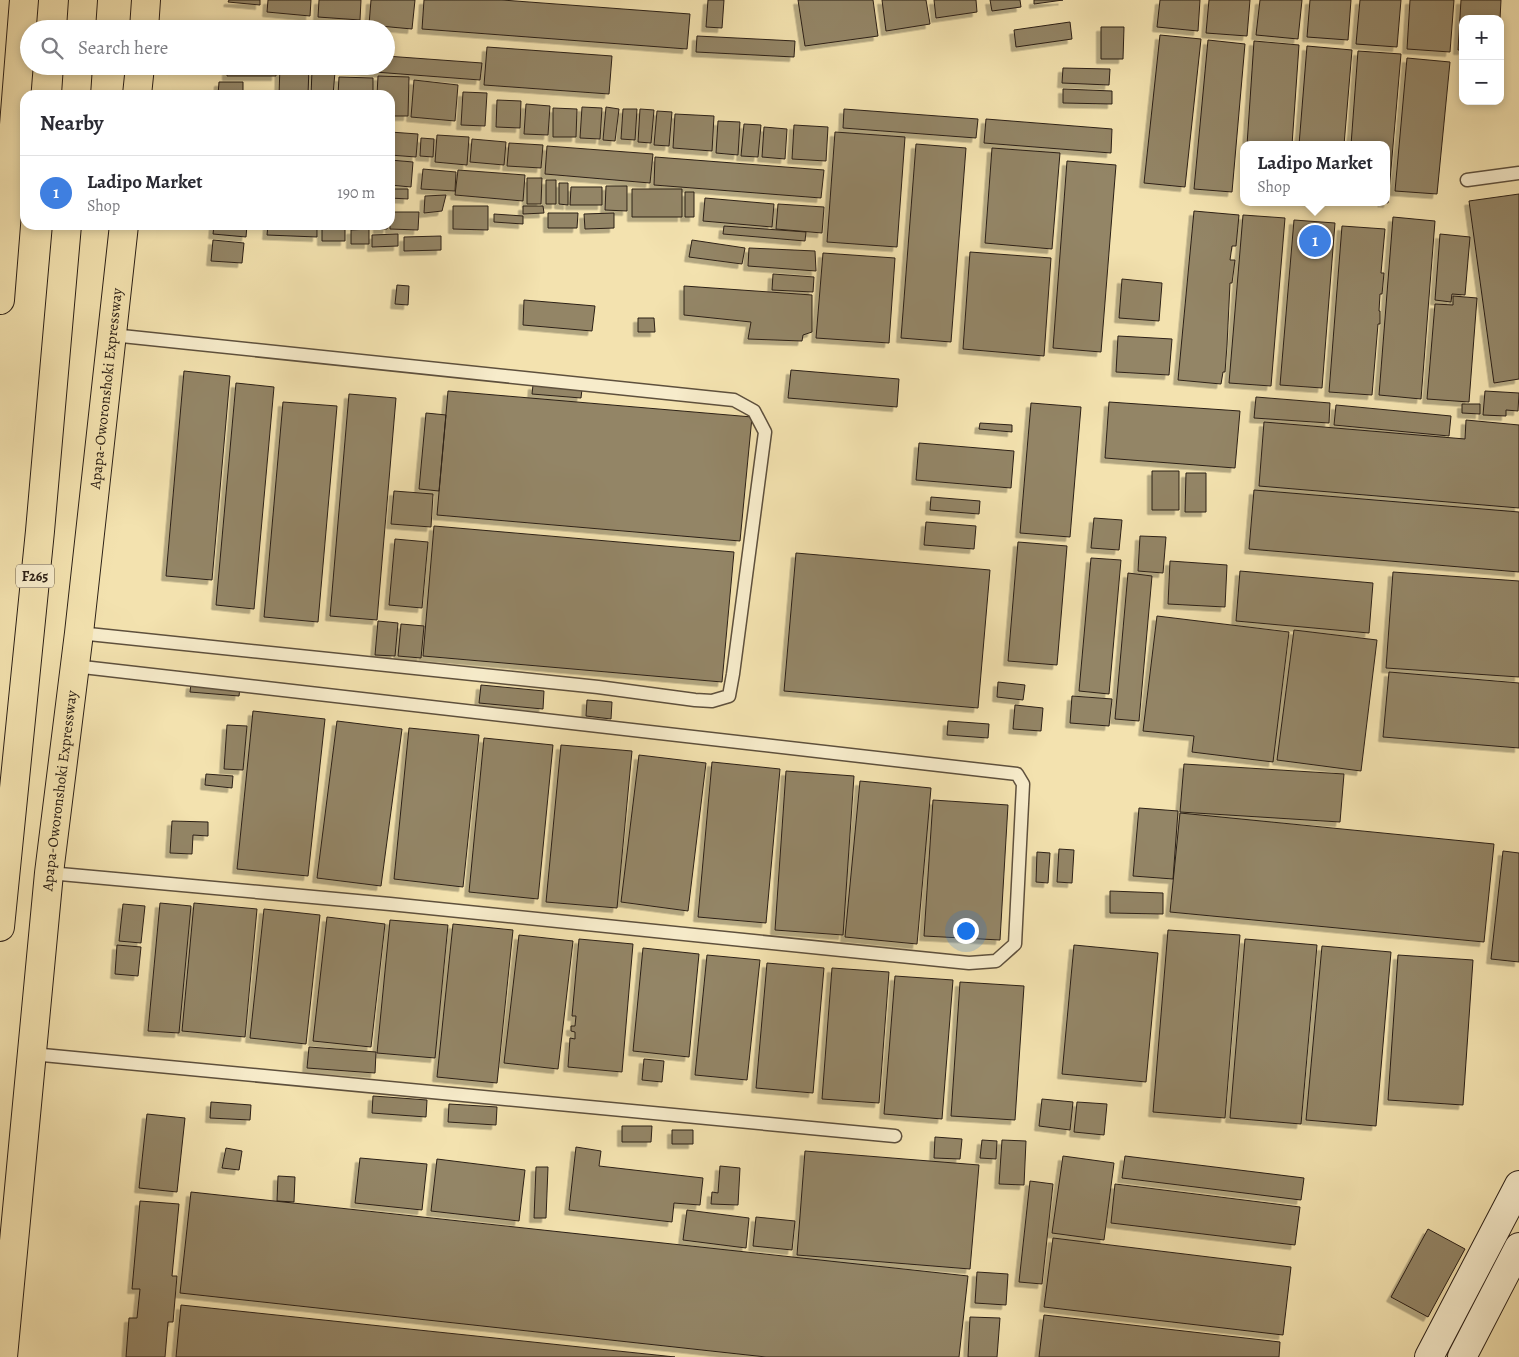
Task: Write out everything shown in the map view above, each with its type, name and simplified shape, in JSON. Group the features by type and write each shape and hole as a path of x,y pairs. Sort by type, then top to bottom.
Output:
{"main road":[{"path":"22,20 24,0"},
{"path":"82,20 83,0"},
{"path":"145,20 146,0"},
{"path":"0,300 20,50"},
{"path":"76,90 77,75"},
{"path":"138,90 139,75"},
{"name":"F265","path":"0,927 40,532 67,230"},
{"name":"Apapa-Oworonshoki Expressway","path":"3,1357 50,873 79,633 123,230"}],"street":[{"path":"1429,1357 1519,1185"},
{"path":"1462,1357 1519,1248"}],"lane":[{"path":"1467,180 1519,173"},
{"path":"79,633 598,687 712,701 728,696 734,665 765,432 754,412 734,400 112,335"},
{"path":"50,873 399,905 970,963 996,961 1015,944 1023,784 1017,774 74,666"},
{"path":"32,1054 895,1136"}],"building":[{"path":"229,0 260,0 260,5 228,2"},
{"path":"268,0 311,0 310,16 267,12"},
{"path":"319,0 361,0 360,20 318,17"},
{"path":"371,0 415,0 412,29 395,27 395,20 369,20"},
{"path":"424,0 502,0 690,14 687,49 422,29"},
{"path":"708,0 724,0 722,28 706,27"},
{"path":"798,0 873,0 878,36 805,46"},
{"path":"882,0 926,0 930,24 886,31"},
{"path":"934,0 976,0 977,12 936,18"},
{"path":"990,0 1020,0 1021,7 992,11"},
{"path":"1034,0 1063,0 1034,4"},
{"path":"1160,0 1200,0 1198,31 1157,27"},
{"path":"1209,0 1250,0 1247,36 1206,33"},
{"path":"1260,0 1302,0 1298,39 1256,35"},
{"path":"1310,0 1351,0 1348,40 1307,37"},
{"path":"1360,0 1401,0 1397,47 1356,44"},
{"path":"1410,0 1454,0 1450,52 1407,49"},
{"path":"1461,0 1501,0 1500,15 1460,15"},
{"path":"1070,22 1072,39 1016,47 1014,30"},
{"path":"1101,27 1124,27 1123,59 1101,59"},
{"path":"1160,35 1201,39 1185,187 1144,183"},
{"path":"697,36 795,41 794,57 696,52"},
{"path":"1208,40 1245,44 1232,192 1194,189"},
{"path":"1254,41 1299,45 1292,141 1247,141"},
{"path":"1307,46 1352,50 1344,141 1299,141"},
{"path":"487,47 612,56 609,94 484,85"},
{"path":"1358,51 1401,54 1390,180 1390,141 1351,141"},
{"path":"395,57 482,63 480,80 395,74"},
{"path":"1407,58 1450,62 1437,194 1395,191"},
{"path":"1063,68 1110,69 1109,85 1062,83"},
{"path":"227,75 276,75 276,76"},
{"path":"280,75 309,75 308,90 279,90"},
{"path":"312,75 335,75 333,90 311,90"},
{"path":"378,76 409,77 408,116 395,116 395,90 377,90"},
{"path":"339,77 373,78 373,90 338,90"},
{"path":"414,80 458,85 455,121 411,117"},
{"path":"219,82 243,82 243,90 218,90"},
{"path":"1063,89 1112,91 1112,104 1063,103"},
{"path":"463,92 487,93 485,126 461,125"},
{"path":"497,100 521,101 520,128 496,127"},
{"path":"526,104 550,106 548,135 524,134"},
{"path":"582,107 602,108 600,139 580,138"},
{"path":"606,107 619,109 615,141 603,140"},
{"path":"553,108 577,109 576,137 553,137"},
{"path":"623,109 637,109 635,140 621,139"},
{"path":"640,109 654,110 651,143 638,142"},
{"path":"844,109 978,119 976,138 843,128"},
{"path":"657,111 672,112 669,146 654,145"},
{"path":"675,114 714,116 712,151 673,148"},
{"path":"986,119 1112,129 1111,153 984,143"},
{"path":"718,121 740,122 738,155 716,153"},
{"path":"744,124 761,125 758,157 741,156"},
{"path":"794,125 828,127 826,161 792,159"},
{"path":"764,127 787,129 785,159 762,157"},
{"path":"395,132 418,134 416,157 395,155"},
{"path":"835,132 905,137 897,247 827,242"},
{"path":"437,135 469,137 467,165 435,162"},
{"path":"421,138 434,139 433,157 420,156"},
{"path":"472,139 506,142 504,165 470,162"},
{"path":"509,143 543,145 541,168 507,166"},
{"path":"916,144 966,148 951,342 901,338"},
{"path":"547,146 653,154 650,183 545,174"},
{"path":"992,148 1060,153 1052,249 985,243"},
{"path":"655,157 824,170 821,198 654,185"},
{"path":"395,160 413,162 411,187 395,185"},
{"path":"1067,161 1116,165 1101,352 1053,348"},
{"path":"423,169 456,172 455,191 421,189"},
{"path":"458,170 525,175 523,201 455,195"},
{"path":"527,178 542,178 541,204 527,204"},
{"path":"546,180 556,180 556,204 546,204"},
{"path":"559,183 568,183 568,205 559,204"},
{"path":"606,186 627,186 627,211 605,210"},
{"path":"571,187 602,187 602,205 570,205"},
{"path":"395,189 408,189 408,199 395,198"},
{"path":"632,189 682,189 682,217 632,217"},
{"path":"685,192 694,192 694,217 685,217"},
{"path":"1519,194 1519,379 1494,383 1469,201"},
{"path":"446,195 442,211 424,213 425,196"},
{"path":"705,198 774,204 772,227 703,221"},
{"path":"778,204 824,207 822,233 776,229"},
{"path":"453,206 488,206 488,230 453,229"},
{"path":"523,206 543,206 544,213 523,214"},
{"path":"1194,211 1239,215 1236,246 1232,246 1230,260 1235,260 1232,283 1230,283 1225,372 1223,372 1221,384 1178,380"},
{"path":"395,212 419,212 418,230 395,229"},
{"path":"548,213 578,213 577,228 548,228"},
{"path":"614,213 614,228 585,229 584,214"},
{"path":"494,214 523,216 523,224 494,222"},
{"path":"1243,215 1285,218 1271,386 1229,383"},
{"path":"1393,217 1435,221 1421,399 1379,395"},
{"path":"1294,220 1335,223 1322,388 1280,385"},
{"path":"724,226 806,232 805,241 723,234"},
{"path":"1342,226 1385,229 1381,273 1384,273 1382,294 1380,294 1380,324 1378,324 1372,395 1329,392"},
{"path":"213,230 247,230 246,237 213,234"},
{"path":"268,230 317,230 317,237 267,235"},
{"path":"322,230 345,230 345,241 322,241"},
{"path":"351,230 369,230 369,244 351,244"},
{"path":"398,234 398,246 372,247 372,235"},
{"path":"1440,234 1470,237 1465,295 1452,294 1451,302 1435,300"},
{"path":"441,236 441,250 404,251 404,237"},
{"path":"213,240 244,243 242,263 211,261"},
{"path":"692,240 745,248 742,264 689,257"},
{"path":"749,248 815,251 816,271 748,266"},
{"path":"970,252 1051,258 1044,356 963,349"},
{"path":"823,253 895,258 889,343 816,338"},
{"path":"773,274 814,277 813,292 772,290"},
{"path":"1122,279 1162,283 1159,321 1119,318"},
{"path":"397,285 409,286 408,305 395,304"},
{"path":"684,286 812,295 812,332 803,335 802,341 748,339 751,322 684,315"},
{"path":"1453,296 1477,298 1469,402 1427,399 1435,304 1453,305"},
{"path":"524,300 595,306 592,331 523,325"},
{"path":"638,318 654,318 655,332 638,332"},
{"path":"1118,336 1172,339 1169,375 1116,372"},
{"path":"791,370 899,379 897,407 788,398"},
{"path":"184,371 230,376 212,580 166,576"},
{"path":"236,383 274,387 254,609 216,605"},
{"path":"533,385 582,389 581,398 532,394"},
{"path":"448,391 752,417 740,541 437,515"},
{"path":"1485,391 1519,393 1518,411 1506,410 1506,416 1483,415"},
{"path":"349,394 396,398 377,620 330,616"},
{"path":"1256,397 1330,403 1329,423 1254,418"},
{"path":"283,402 337,406 318,622 264,617"},
{"path":"1109,402 1240,411 1235,468 1105,458"},
{"path":"1031,403 1081,407 1070,537 1020,533"},
{"path":"1462,404 1480,404 1480,414 1462,413"},
{"path":"1336,405 1451,416 1449,436 1334,425"},
{"path":"426,413 446,415 439,491 419,489"},
{"path":"1466,420 1519,425 1519,508 1259,486 1264,422 1465,439"},
{"path":"980,423 1012,425 1012,432 979,429"},
{"path":"919,443 1014,451 1011,488 916,480"},
{"path":"1152,471 1179,471 1179,510 1152,510"},
{"path":"1186,473 1206,473 1206,512 1185,512"},
{"path":"1254,490 1519,512 1519,572 1249,549"},
{"path":"394,491 433,494 431,527 391,524"},
{"path":"931,497 980,501 979,514 930,510"},
{"path":"1094,518 1122,520 1119,550 1091,548"},
{"path":"926,522 976,526 974,549 924,545"},
{"path":"434,526 734,552 722,682 423,656"},
{"path":"1140,536 1166,537 1163,573 1138,571"},
{"path":"395,539 428,542 422,608 389,605"},
{"path":"1018,542 1067,546 1057,665 1008,661"},
{"path":"796,553 990,570 978,708 784,691"},
{"path":"1091,558 1121,560 1109,694 1079,691"},
{"path":"1170,561 1227,565 1225,607 1168,604"},
{"path":"1240,571 1373,583 1369,633 1236,621"},
{"path":"1393,572 1519,581 1519,677 1386,668"},
{"path":"1128,573 1152,576 1139,721 1115,719"},
{"path":"1157,616 1289,632 1273,762 1192,752 1194,736 1143,731"},
{"path":"378,621 398,623 395,656 375,655"},
{"path":"401,624 424,626 421,658 398,656"},
{"path":"1294,630 1377,640 1361,771 1277,760"},
{"path":"1389,672 1519,683 1519,748 1383,737"},
{"path":"998,682 1025,685 1023,700 997,697"},
{"path":"191,684 240,688 239,696 190,692"},
{"path":"481,685 544,691 543,709 479,703"},
{"path":"1072,696 1112,699 1109,726 1070,723"},
{"path":"587,700 612,702 611,719 586,716"},
{"path":"1015,705 1043,708 1041,731 1013,729"},
{"path":"253,711 325,719 308,876 237,869"},
{"path":"337,721 402,729 381,886 317,878"},
{"path":"948,721 989,724 988,738 947,735"},
{"path":"227,725 247,726 243,770 224,769"},
{"path":"409,728 479,735 463,887 394,879"},
{"path":"484,738 553,745 538,899 469,892"},
{"path":"561,745 632,751 617,908 546,902"},
{"path":"639,755 706,763 688,911 621,902"},
{"path":"712,762 780,769 766,923 698,917"},
{"path":"1184,764 1344,774 1340,822 1180,812"},
{"path":"786,771 854,776 843,935 775,930"},
{"path":"206,774 233,776 232,788 205,785"},
{"path":"860,781 931,788 917,944 845,937"},
{"path":"933,800 1008,805 1000,940 924,936"},
{"path":"1139,808 1178,811 1173,879 1133,876"},
{"path":"1180,813 1494,844 1484,942 1170,912"},
{"path":"172,821 208,822 208,836 193,835 192,854 170,853"},
{"path":"1059,849 1074,850 1072,883 1057,882"},
{"path":"1503,851 1519,853 1519,962 1491,959"},
{"path":"1037,852 1050,853 1048,883 1036,882"},
{"path":"1110,891 1163,893 1163,914 1110,913"},
{"path":"160,903 191,906 179,1033 148,1031"},
{"path":"194,903 257,909 245,1037 182,1031"},
{"path":"123,904 145,906 141,943 119,941"},
{"path":"264,909 320,915 306,1044 250,1038"},
{"path":"327,917 385,924 371,1047 313,1041"},
{"path":"390,920 448,925 435,1058 377,1053"},
{"path":"453,924 513,930 497,1083 437,1077"},
{"path":"1168,930 1240,935 1225,1118 1153,1112"},
{"path":"519,935 573,941 558,1069 504,1063"},
{"path":"579,939 633,944 622,1072 568,1067 570,1038 575,1039 575,1032 571,1031 571,1026 575,1026 576,1016 572,1016"},
{"path":"1245,939 1317,945 1301,1124 1230,1118"},
{"path":"117,945 141,947 138,976 115,974"},
{"path":"1074,945 1158,953 1146,1082 1062,1074"},
{"path":"1322,946 1391,952 1376,1126 1306,1120"},
{"path":"643,948 699,954 689,1057 633,1051"},
{"path":"707,955 760,960 747,1080 695,1075"},
{"path":"1398,955 1473,960 1463,1105 1388,1100"},
{"path":"767,963 824,968 813,1093 756,1088"},
{"path":"832,968 889,972 879,1103 822,1099"},
{"path":"895,976 953,980 942,1119 884,1114"},
{"path":"960,982 1024,986 1015,1120 951,1116"},
{"path":"309,1047 376,1052 375,1073 307,1068"},
{"path":"644,1059 664,1061 662,1082 642,1080"},
{"path":"373,1096 427,1100 426,1117 372,1113"},
{"path":"1042,1099 1073,1102 1070,1130 1039,1126"},
{"path":"211,1102 251,1105 250,1120 210,1118"},
{"path":"1077,1102 1107,1104 1104,1135 1074,1132"},
{"path":"449,1104 497,1107 496,1125 448,1122"},
{"path":"147,1114 185,1118 177,1192 139,1188"},
{"path":"622,1126 652,1126 651,1142 622,1142"},
{"path":"672,1130 693,1130 693,1144 672,1144"},
{"path":"935,1137 962,1139 960,1159 934,1158"},
{"path":"982,1140 997,1141 996,1159 980,1158"},
{"path":"1002,1140 1026,1141 1024,1185 999,1184"},
{"path":"576,1147 601,1151 599,1166 703,1178 700,1205 674,1203 672,1222 569,1210"},
{"path":"226,1148 242,1151 239,1170 222,1168"},
{"path":"805,1151 979,1165 970,1269 797,1255"},
{"path":"1063,1156 1114,1163 1104,1240 1052,1233"},
{"path":"1125,1156 1304,1178 1301,1200 1122,1178"},
{"path":"360,1158 427,1164 422,1210 355,1203"},
{"path":"437,1159 525,1170 519,1221 431,1211"},
{"path":"720,1166 740,1168 738,1205 711,1204 712,1192 718,1193"},
{"path":"536,1167 548,1167 546,1218 534,1218"},
{"path":"278,1176 295,1177 294,1202 277,1201"},
{"path":"1030,1181 1053,1184 1042,1284 1019,1282"},
{"path":"1115,1184 1300,1207 1295,1245 1111,1223"},
{"path":"191,1192 968,1276 959,1357 766,1357 180,1293"},
{"path":"140,1201 179,1204 172,1276 177,1276 173,1322 168,1322 165,1357 126,1357 129,1318 137,1318 140,1289 132,1289"},
{"path":"687,1210 749,1218 746,1248 683,1240"},
{"path":"756,1217 795,1221 792,1250 753,1246"},
{"path":"1428,1229 1465,1249 1428,1317 1391,1297"},
{"path":"1053,1238 1291,1267 1283,1335 1044,1307"},
{"path":"977,1272 1008,1274 1006,1305 975,1303"},
{"path":"181,1305 675,1357 176,1357"},
{"path":"1044,1315 1280,1342 1279,1357 1039,1357"},
{"path":"970,1317 1000,1318 997,1357 968,1357"}],"place":[{"name":"Ladipo Market","path":"1315,241"}]}
